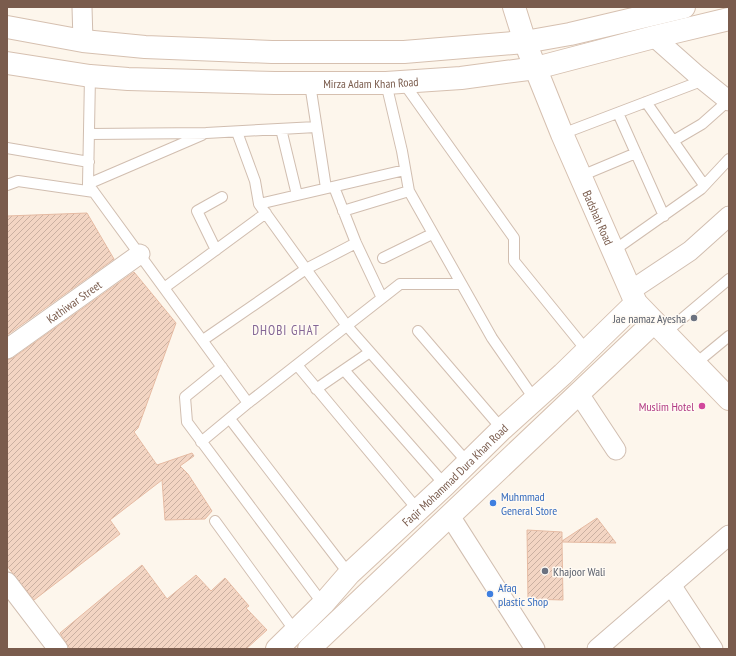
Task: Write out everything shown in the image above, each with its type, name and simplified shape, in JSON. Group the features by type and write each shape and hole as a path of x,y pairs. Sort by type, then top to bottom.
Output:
{"main road":[{"name":"Badshah Road","path":"514,7 525,42 562,134 633,297 660,328 724,391"},
{"path":"7,27 83,41 145,47 272,52 404,52 525,42 570,34 684,7"},
{"name":"Mirza Adam Khan Road","path":"7,63 37,69 128,79 310,84 395,82 461,78 536,68 654,36 729,19"},
{"name":"Faqir Mohammad Dura Khan Road","path":"277,649 323,604 349,574 445,485 502,429 564,374 587,351 633,297"},
{"path":"309,649 579,394 660,328"}],"street":[{"path":"82,7 83,41"},
{"path":"654,36 729,100"},
{"path":"633,297 690,251 729,216"},
{"name":"Kathiwar Street","path":"7,349 140,254"},
{"path":"579,394 616,450"},
{"path":"450,516 532,648"},
{"path":"597,649 729,535"},
{"path":"7,582 58,649"},
{"path":"671,585 713,649"}],"lane":[{"path":"90,76 89,162 92,188 248,403"},
{"path":"562,134 704,80"},
{"path":"395,82 408,191 492,338 535,400"},
{"path":"395,82 514,238 514,261 587,351"},
{"path":"310,84 316,127 330,187 343,211 356,243 382,298"},
{"path":"673,141 702,124 729,100"},
{"path":"646,102 704,185"},
{"path":"618,113 664,216"},
{"path":"89,134 206,133 316,127"},
{"path":"281,129 297,195"},
{"path":"237,132 255,181 259,204 347,326 468,463"},
{"path":"7,185 18,181 92,188 206,133"},
{"path":"7,148 89,162"},
{"path":"581,176 636,154"},
{"path":"613,251 664,216 704,185 729,159"},
{"path":"259,204 405,170"},
{"path":"343,211 408,191"},
{"path":"216,250 197,211 222,197"},
{"path":"164,288 266,213"},
{"path":"383,258 432,234"},
{"path":"203,340 306,269 356,243"},
{"path":"660,328 729,278"},
{"path":"202,442 248,403 400,284 461,284"},
{"path":"418,331 502,429"},
{"path":"695,364 729,336"},
{"path":"316,389 370,352"},
{"path":"297,366 418,510"},
{"path":"222,367 185,398 187,422 323,604"},
{"path":"344,370 445,485"},
{"path":"230,419 349,574"},
{"path":"215,521 294,631"}],"building":[{"path":"87,213 114,259 7,335 7,216"},
{"path":"134,272 176,323 138,428 134,432 157,465 192,453 194,456 180,466 188,474 212,511 205,519 165,520 162,480 110,520 120,534 34,600 7,566 7,360 13,358"},
{"name":"Khajoor Wali","path":"597,518 616,543 562,542 563,600 528,599 527,530 562,532 562,541"},
{"path":"142,565 167,599 196,575 211,591 225,578 249,606 246,608 267,630 246,649 70,649 60,633"}],"place":[{"name":"Jae namaz Ayesha","path":"694,318"},
{"name":"Muslim Hotel","path":"702,406"},
{"name":"Muhmmad General Store","path":"493,503"},
{"name":"Khajoor Wali","path":"545,571"},
{"name":"Afaq plastic Shop","path":"490,594"}],"district":[{"name":"DHOBI GHAT","path":"286,330"}]}
